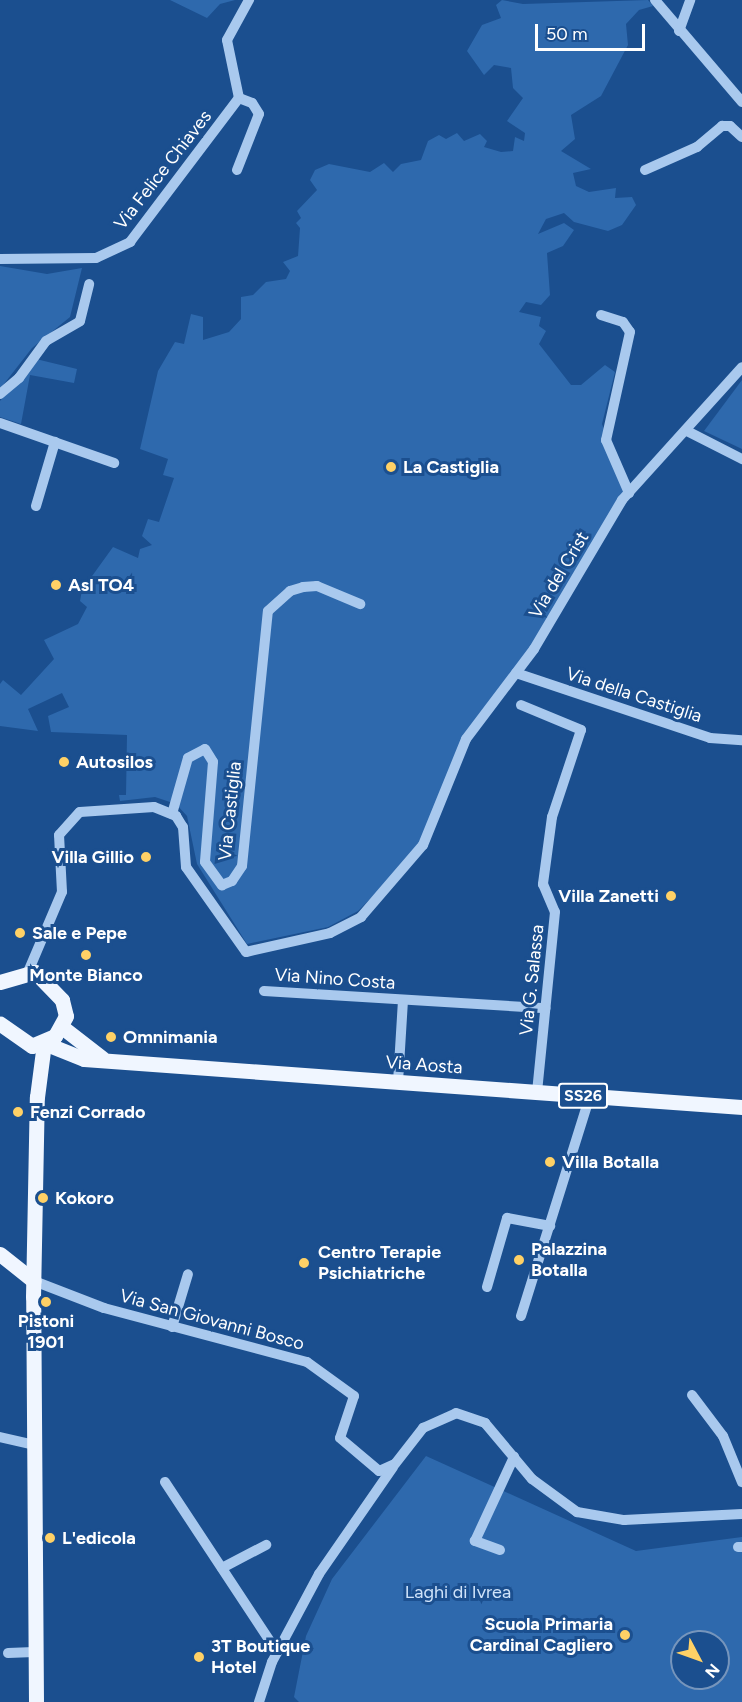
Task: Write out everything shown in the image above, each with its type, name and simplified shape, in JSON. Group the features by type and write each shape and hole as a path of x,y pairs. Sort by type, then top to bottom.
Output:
{"main road":[{"path":"0,982 28,972 44,978 62,1000 62,1027 44,1043 41,1077 34,1281 36,1702"},
{"name":"Via Aosta","path":"0,1024 21,1042 44,1043 72,1057 742,1107"},
{"path":"62,1027 103,1059"},
{"path":"41,1077 72,1057"},
{"path":"0,1254 34,1281"}],"street":[{"path":"237,170 249,155 259,114 252,103 239,98 227,35 249,0"},
{"path":"655,0 680,33 742,102"},
{"path":"680,33 690,0"},
{"name":"Via Felice Chiaves","path":"0,259 96,258 123,248 239,98"},
{"path":"645,170 697,147 722,126 730,126 742,138"},
{"path":"0,393 20,378 46,341 80,321 89,284"},
{"path":"601,315 623,322 630,332 606,440 629,493"},
{"name":"Via del Crist","path":"516,673 629,493 742,367"},
{"path":"0,423 114,463"},
{"path":"687,431 742,459"},
{"path":"36,506 55,442"},
{"name":"Via Castiglia","path":"172,814 188,758 206,749 213,762 205,862 222,885 232,881 242,866 268,610 290,591 317,586 360,604"},
{"path":"28,972 62,892 59,835 67,821 80,812 142,808 172,814 183,827 186,867 246,952 330,933 361,917 423,845 466,739 516,673"},
{"name":"Via della Castiglia","path":"516,673 710,738 742,740"},
{"name":"Via G. Salassa","path":"521,705 581,730 552,817 543,884 555,912 537,1092"},
{"name":"Via Nino Costa","path":"264,991 545,1008"},
{"name":"Via Nino Costa","path":"398,1082 403,1000"},
{"path":"521,1316 591,1096"},
{"path":"487,1287 507,1218 550,1226"},
{"path":"172,1327 188,1274"},
{"name":"Via San Giovanni Bosco","path":"34,1281 172,1327 307,1362 334,1378 354,1396 340,1430 344,1446 379,1471 395,1464"},
{"path":"692,1395 723,1436 742,1482"},
{"path":"259,1702 277,1652 319,1574 395,1464 423,1428 456,1413 485,1423 556,1500 596,1519 742,1514"},
{"path":"0,1437 35,1445"},
{"path":"500,1550 475,1541 514,1457"},
{"path":"165,1482 277,1652"},
{"path":"222,1568 266,1545"},
{"path":"8,1653 34,1652"}],"green space":[{"path":"170,0 235,0 220,4 207,18"},
{"name":"La Castiglia","path":"502,0 523,4 648,0 653,6 639,10 626,24 628,45 601,96 571,115 575,139 561,151 591,169 573,173 576,186 589,192 616,188 615,198 632,197 636,205 622,225 608,231 574,222 564,213 546,219 538,234 564,223 574,230 563,246 547,253 550,295 541,305 526,302 519,312 541,317 539,326 546,331 539,344 571,385 581,385 605,365 615,372 602,424 628,492 532,647 464,738 420,843 399,870 358,911 328,927 247,944 197,864 187,816 176,804 155,797 120,801 119,795 126,795 127,735 51,732 48,716 69,707 62,693 28,709 38,731 0,726 0,684 3,680 21,695 54,659 44,640 78,624 87,607 80,601 82,590 113,547 138,558 140,549 152,545 142,536 148,519 159,522 174,478 163,475 168,459 140,449 158,371 175,342 184,344 191,314 203,317 203,340 229,332 241,319 241,297 253,295 266,282 286,279 290,271 283,262 298,256 300,228 296,223 301,218 297,211 317,190 310,180 315,170 329,164 370,172 384,163 393,172 401,164 421,160 428,141 439,135 446,139 457,133 464,141 480,134 487,141 484,147 501,152 513,151 515,137 524,141 525,133 507,121 523,98 513,88 511,68 494,65 484,75 467,51 482,25 501,18 496,5"},
{"path":"0,266 47,274 82,268 70,317 32,348 0,389"},
{"path":"36,359 77,369 74,383 30,375 21,424 0,417 0,401"},
{"path":"742,380 742,449 704,431"},
{"name":"Laghi di Ivrea","path":"426,1456 636,1551 742,1537 742,1702 299,1702 294,1697 306,1636 332,1579"}],"place":[{"name":"La Castiglia","path":"391,467"},
{"name":"Asl TO4","path":"56,585"},
{"name":"Autosilos","path":"64,762"},
{"name":"Villa Gillio","path":"146,857"},
{"name":"Villa Zanetti","path":"671,896"},
{"name":"Sale e Pepe","path":"20,933"},
{"name":"Monte Bianco","path":"86,955"},
{"name":"Omnimania","path":"111,1037"},
{"name":"Fenzi Corrado","path":"18,1112"},
{"name":"Villa Botalla","path":"550,1162"},
{"name":"Kokoro","path":"43,1198"},
{"name":"Palazzina Botalla","path":"519,1260"},
{"name":"Centro Terapie Psichiatriche","path":"304,1263"},
{"name":"Pistoni 1901","path":"46,1302"},
{"name":"L'edicola","path":"50,1538"},
{"name":"Scuola Primaria Cardinal Cagliero","path":"625,1635"},
{"name":"3T Boutique Hotel","path":"199,1657"}]}
